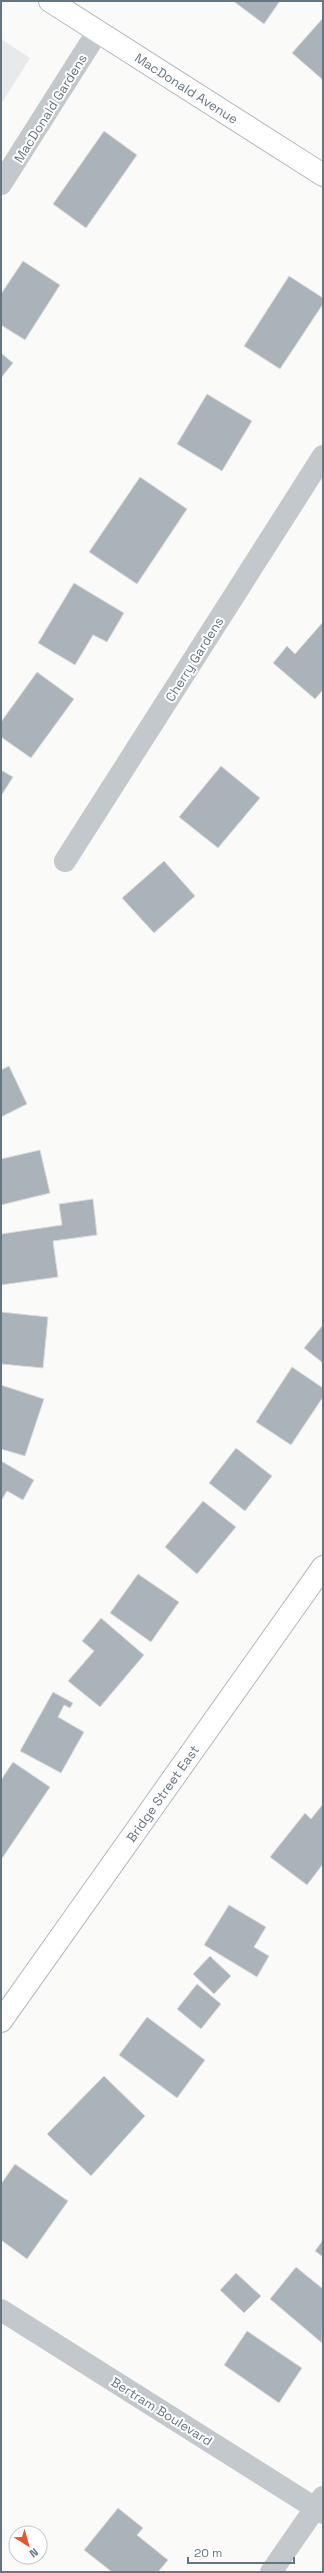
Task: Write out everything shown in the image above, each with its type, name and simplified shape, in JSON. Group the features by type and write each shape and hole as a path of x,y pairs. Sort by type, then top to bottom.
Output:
{"street":[{"name":"MacDonald Avenue","path":"50,1 323,175"},
{"name":"MacDonald Gardens","path":"1,184 98,31"},
{"name":"Cherry Gardens","path":"65,861 323,456"},
{"name":"Bridge Street East","path":"1,2021 323,1567"},
{"name":"Bertram Boulevard","path":"1,2310 321,2511"},
{"path":"271,2572 321,2511"}],"shaded area":[{"path":"1,39 30,58 1,104"}],"building":[{"path":"233,1 280,1 264,24"},
{"path":"323,18 323,80 292,53"},
{"path":"104,131 137,155 86,228 53,204"},
{"path":"23,261 60,285 25,340 1,325 1,294"},
{"path":"289,276 323,298 323,304 280,369 244,346"},
{"path":"1,353 13,363 1,378"},
{"path":"207,394 252,421 222,471 177,444"},
{"path":"140,477 187,509 137,584 89,552"},
{"path":"74,583 124,613 107,642 93,635 75,665 38,643"},
{"path":"323,622 323,690 315,699 273,663 287,646 295,654"},
{"path":"37,672 74,699 31,758 1,737 1,722"},
{"path":"221,766 260,798 218,848 179,817"},
{"path":"1,770 13,777 1,796"},
{"path":"164,861 195,896 154,933 122,898"},
{"path":"9,1066 27,1104 1,1117 1,1070"},
{"path":"40,1150 50,1193 1,1205 1,1159"},
{"path":"93,1199 97,1235 53,1241 58,1277 1,1285 1,1234 62,1225 59,1204"},
{"path":"1,1312 48,1317 43,1368 1,1364"},
{"path":"323,1325 323,1363 304,1348"},
{"path":"292,1367 323,1388 323,1397 291,1445 256,1422"},
{"path":"1,1385 44,1399 25,1456 1,1449"},
{"path":"236,1448 272,1476 245,1511 209,1483"},
{"path":"1,1461 34,1480 23,1500 7,1491 1,1501"},
{"path":"203,1501 236,1527 197,1574 165,1547"},
{"path":"138,1574 179,1602 151,1642 110,1613"},
{"path":"101,1618 144,1655 100,1707 68,1681 94,1651 82,1641"},
{"path":"53,1692 73,1703 70,1708 64,1705 58,1717 84,1732 61,1773 20,1751"},
{"path":"13,1762 50,1787 1,1860 1,1780"},
{"path":"323,1804 323,1864 307,1885 270,1857 305,1813 311,1819"},
{"path":"229,1905 266,1927 254,1947 269,1956 257,1977 204,1945"},
{"path":"210,1956 231,1976 214,1994 193,1974"},
{"path":"197,1984 221,2004 201,2029 177,2009"},
{"path":"147,2017 205,2060 177,2098 119,2055"},
{"path":"104,2076 145,2116 91,2176 47,2134"},
{"path":"15,2164 68,2201 27,2259 1,2240 1,2184"},
{"path":"323,2240 323,2257 315,2251"},
{"path":"296,2267 323,2289 322,2343 270,2299"},
{"path":"236,2273 261,2296 244,2313 220,2290"},
{"path":"247,2331 302,2368 279,2403 224,2365"},
{"path":"118,2508 143,2528 137,2535 168,2560 158,2572 112,2572 84,2550"}]}
